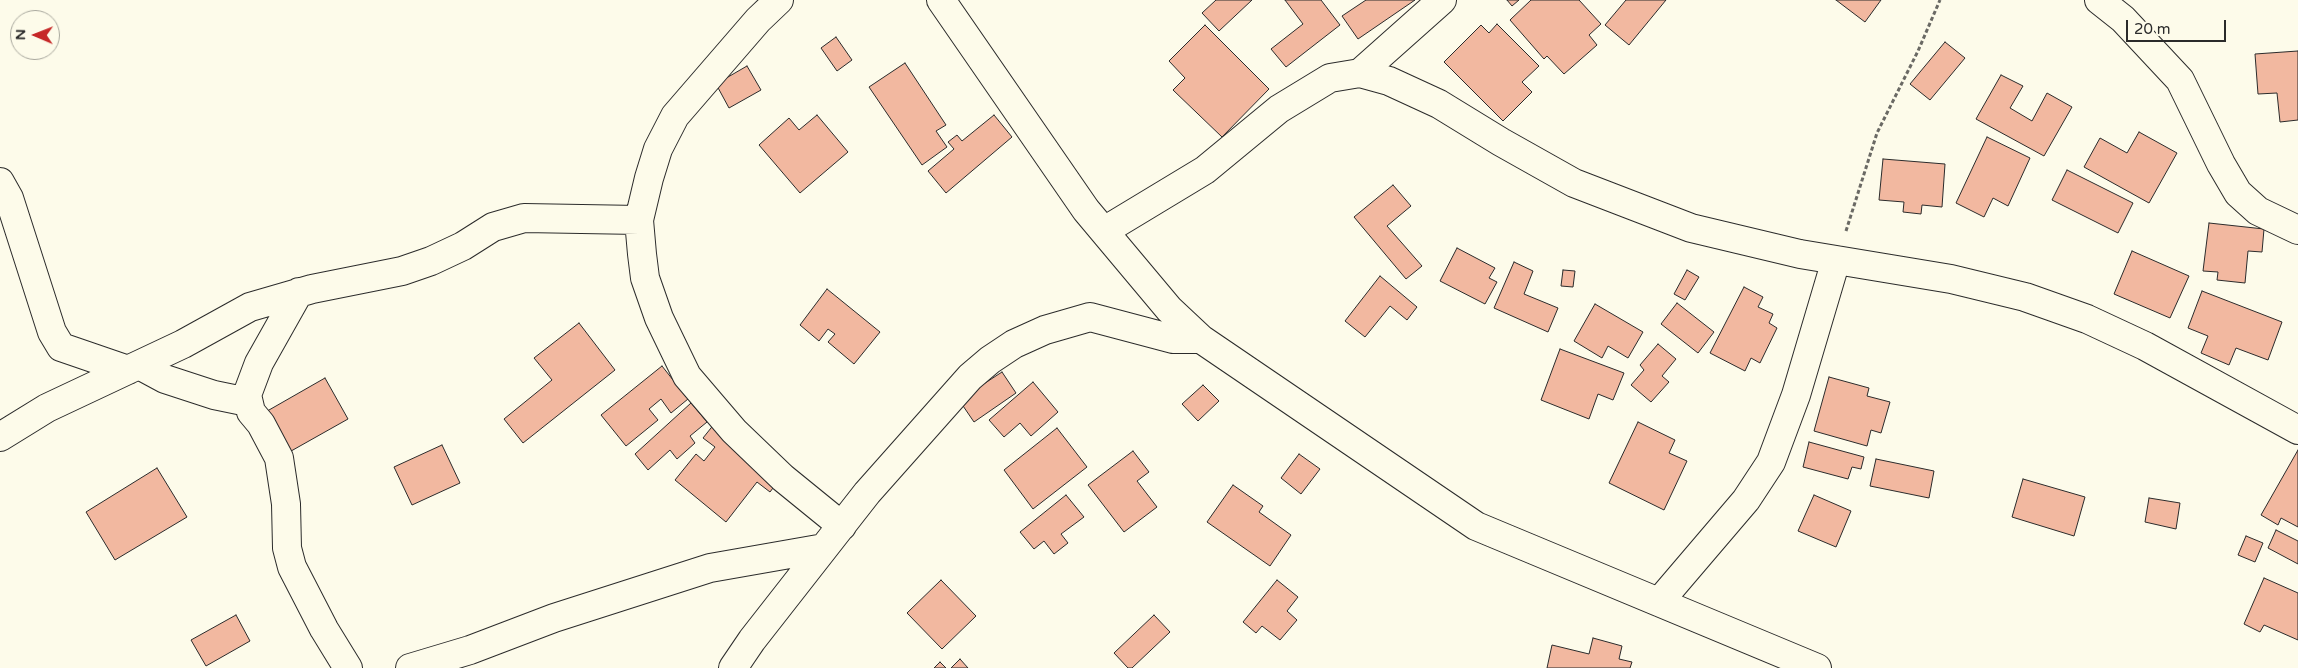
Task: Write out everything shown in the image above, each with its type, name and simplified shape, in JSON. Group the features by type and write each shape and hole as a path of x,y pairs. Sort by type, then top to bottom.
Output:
{"street":[{"path":"779,0 758,20 675,116 658,150 639,220 646,278 662,326 686,376 734,432 783,478 842,526"},
{"path":"941,0 1086,210 1168,309 1201,339 1476,526 1816,668"},
{"path":"1360,73 1442,0"},
{"path":"2100,0 2122,19 2180,80 2221,164 2238,193 2258,211 2298,230"},
{"path":"1104,231 1205,170 1279,109 1330,78 1360,73 1389,81 1439,104 1574,183 1691,228 1800,254 1951,279 2025,297 2087,319 2145,346 2298,430"},
{"path":"0,182 12,208 49,324 61,347 134,368 214,395 248,402"},
{"path":"0,437 47,408 184,344 250,307 299,292 402,271 432,261 455,250 493,227 524,218 639,220"},
{"path":"1659,602 1746,500 1770,462 1796,396 1836,260"},
{"path":"299,292 259,363 249,386 248,402 251,412 261,424 279,458 286,504 287,548 292,568 324,629 348,668"},
{"path":"732,668 867,493 970,376 1014,344 1045,330 1090,317 1173,339 1201,339"},
{"path":"410,668 470,650 554,618 710,568 824,548"}],"path":[{"path":"1836,260 1877,133 1918,51 1940,0"}],"building":[{"path":"1216,0 1252,0 1219,31 1202,13"},
{"path":"1285,0 1321,0 1340,25 1286,67 1271,49 1303,24"},
{"path":"1366,0 1415,0 1358,39 1342,16"},
{"path":"1507,0 1519,0 1512,6"},
{"path":"1531,0 1579,0 1601,24 1589,35 1597,45 1564,74 1547,56 1544,59 1510,20"},
{"path":"1626,0 1666,0 1629,45 1605,25"},
{"path":"1836,0 1881,0 1865,22"},
{"path":"1497,24 1539,66 1522,82 1532,92 1503,121 1444,62 1481,25 1489,33"},
{"path":"1205,25 1269,89 1222,137 1173,90 1185,78 1169,61"},
{"path":"836,37 852,60 837,71 821,48"},
{"path":"1945,42 1965,58 1930,100 1910,84"},
{"path":"2298,51 2298,120 2280,122 2277,93 2258,94 2255,54"},
{"path":"905,63 946,125 936,131 947,147 922,165 869,87"},
{"path":"747,66 761,90 729,108 716,84"},
{"path":"2001,75 2023,86 2010,108 2032,121 2047,93 2072,107 2044,156 1976,119"},
{"path":"817,115 848,152 800,193 759,145 789,118 799,130"},
{"path":"994,115 1012,137 946,193 928,171 954,149 948,142 957,135 962,141"},
{"path":"2139,132 2177,153 2149,203 2084,167 2100,138 2127,153"},
{"path":"1987,137 2030,158 2008,206 1993,198 1984,217 1956,203"},
{"path":"1883,159 1945,164 1942,207 1922,205 1921,214 1903,212 1904,202 1879,200"},
{"path":"2067,170 2133,203 2118,233 2052,200"},
{"path":"1393,185 1411,206 1387,226 1422,266 1406,279 1354,217"},
{"path":"2209,223 2264,229 2262,252 2248,251 2245,283 2217,280 2218,272 2203,271"},
{"path":"1457,248 1495,268 1489,278 1497,282 1485,304 1440,281"},
{"path":"2132,251 2189,276 2170,318 2114,294"},
{"path":"1514,262 1533,271 1524,294 1558,308 1548,332 1494,308"},
{"path":"1563,270 1575,271 1573,287 1561,286"},
{"path":"1687,270 1699,277 1685,300 1674,294"},
{"path":"1380,276 1417,307 1407,320 1390,306 1365,337 1345,321"},
{"path":"1744,287 1763,297 1758,307 1773,314 1769,323 1777,328 1760,363 1751,358 1745,371 1710,353"},
{"path":"827,289 880,332 854,364 828,342 835,334 828,329 819,341 800,325"},
{"path":"2202,291 2282,322 2268,360 2236,348 2229,365 2201,353 2208,336 2188,328"},
{"path":"1677,303 1714,332 1698,353 1661,324"},
{"path":"1595,304 1643,332 1628,358 1608,346 1602,358 1574,341"},
{"path":"579,323 615,370 523,443 504,419 552,380 534,358"},
{"path":"1658,344 1676,359 1662,376 1669,382 1651,402 1631,385 1644,370 1640,365"},
{"path":"1560,349 1624,373 1613,400 1598,394 1589,419 1541,400"},
{"path":"662,366 688,399 671,413 661,399 649,409 658,420 626,446 601,415"},
{"path":"1002,372 1016,393 974,422 959,400"},
{"path":"1829,377 1869,388 1867,396 1890,402 1881,433 1871,430 1867,446 1814,431"},
{"path":"325,378 348,419 284,455 262,414"},
{"path":"1033,382 1058,412 1031,436 1020,423 1004,437 989,420"},
{"path":"1203,385 1219,401 1198,421 1182,404"},
{"path":"691,403 707,422 690,436 695,443 677,459 670,450 648,470 635,454"},
{"path":"719,418 785,472 770,492 757,482 726,522 675,480 696,454 704,461 715,447 703,438"},
{"path":"1638,422 1675,440 1669,453 1687,461 1664,510 1609,483"},
{"path":"1057,428 1087,467 1033,509 1004,470"},
{"path":"1809,442 1864,457 1861,469 1852,467 1848,479 1803,467"},
{"path":"442,445 460,483 412,505 394,467"},
{"path":"2298,450 2298,527 2281,518 2278,525 2261,515"},
{"path":"1133,451 1149,472 1137,481 1157,507 1124,532 1088,485"},
{"path":"1299,454 1320,469 1301,494 1281,478"},
{"path":"1876,459 1934,471 1929,498 1870,486"},
{"path":"157,468 187,517 115,560 86,512"},
{"path":"2023,479 2085,497 2074,536 2012,517"},
{"path":"1233,485 1263,506 1259,512 1291,535 1270,566 1207,522"},
{"path":"1066,495 1084,517 1061,534 1068,543 1054,554 1044,541 1034,549 1020,532"},
{"path":"1814,495 1851,511 1836,547 1798,531"},
{"path":"2149,498 2180,503 2176,529 2145,522"},
{"path":"2276,530 2298,541 2298,564 2268,548"},
{"path":"2246,536 2263,543 2255,562 2238,555"},
{"path":"2264,578 2298,593 2298,640 2264,625 2260,632 2244,624"},
{"path":"941,580 976,616 942,649 907,613"},
{"path":"1277,580 1298,597 1287,611 1297,620 1280,640 1262,626 1256,633 1243,622"},
{"path":"236,615 250,641 206,666 191,640"},
{"path":"1154,615 1170,632 1132,668 1128,668 1114,653"},
{"path":"1593,638 1622,646 1619,659 1632,662 1630,668 1547,668 1552,645 1589,654"},
{"path":"960,659 968,668 951,668"},
{"path":"940,662 946,668 934,668"}]}
